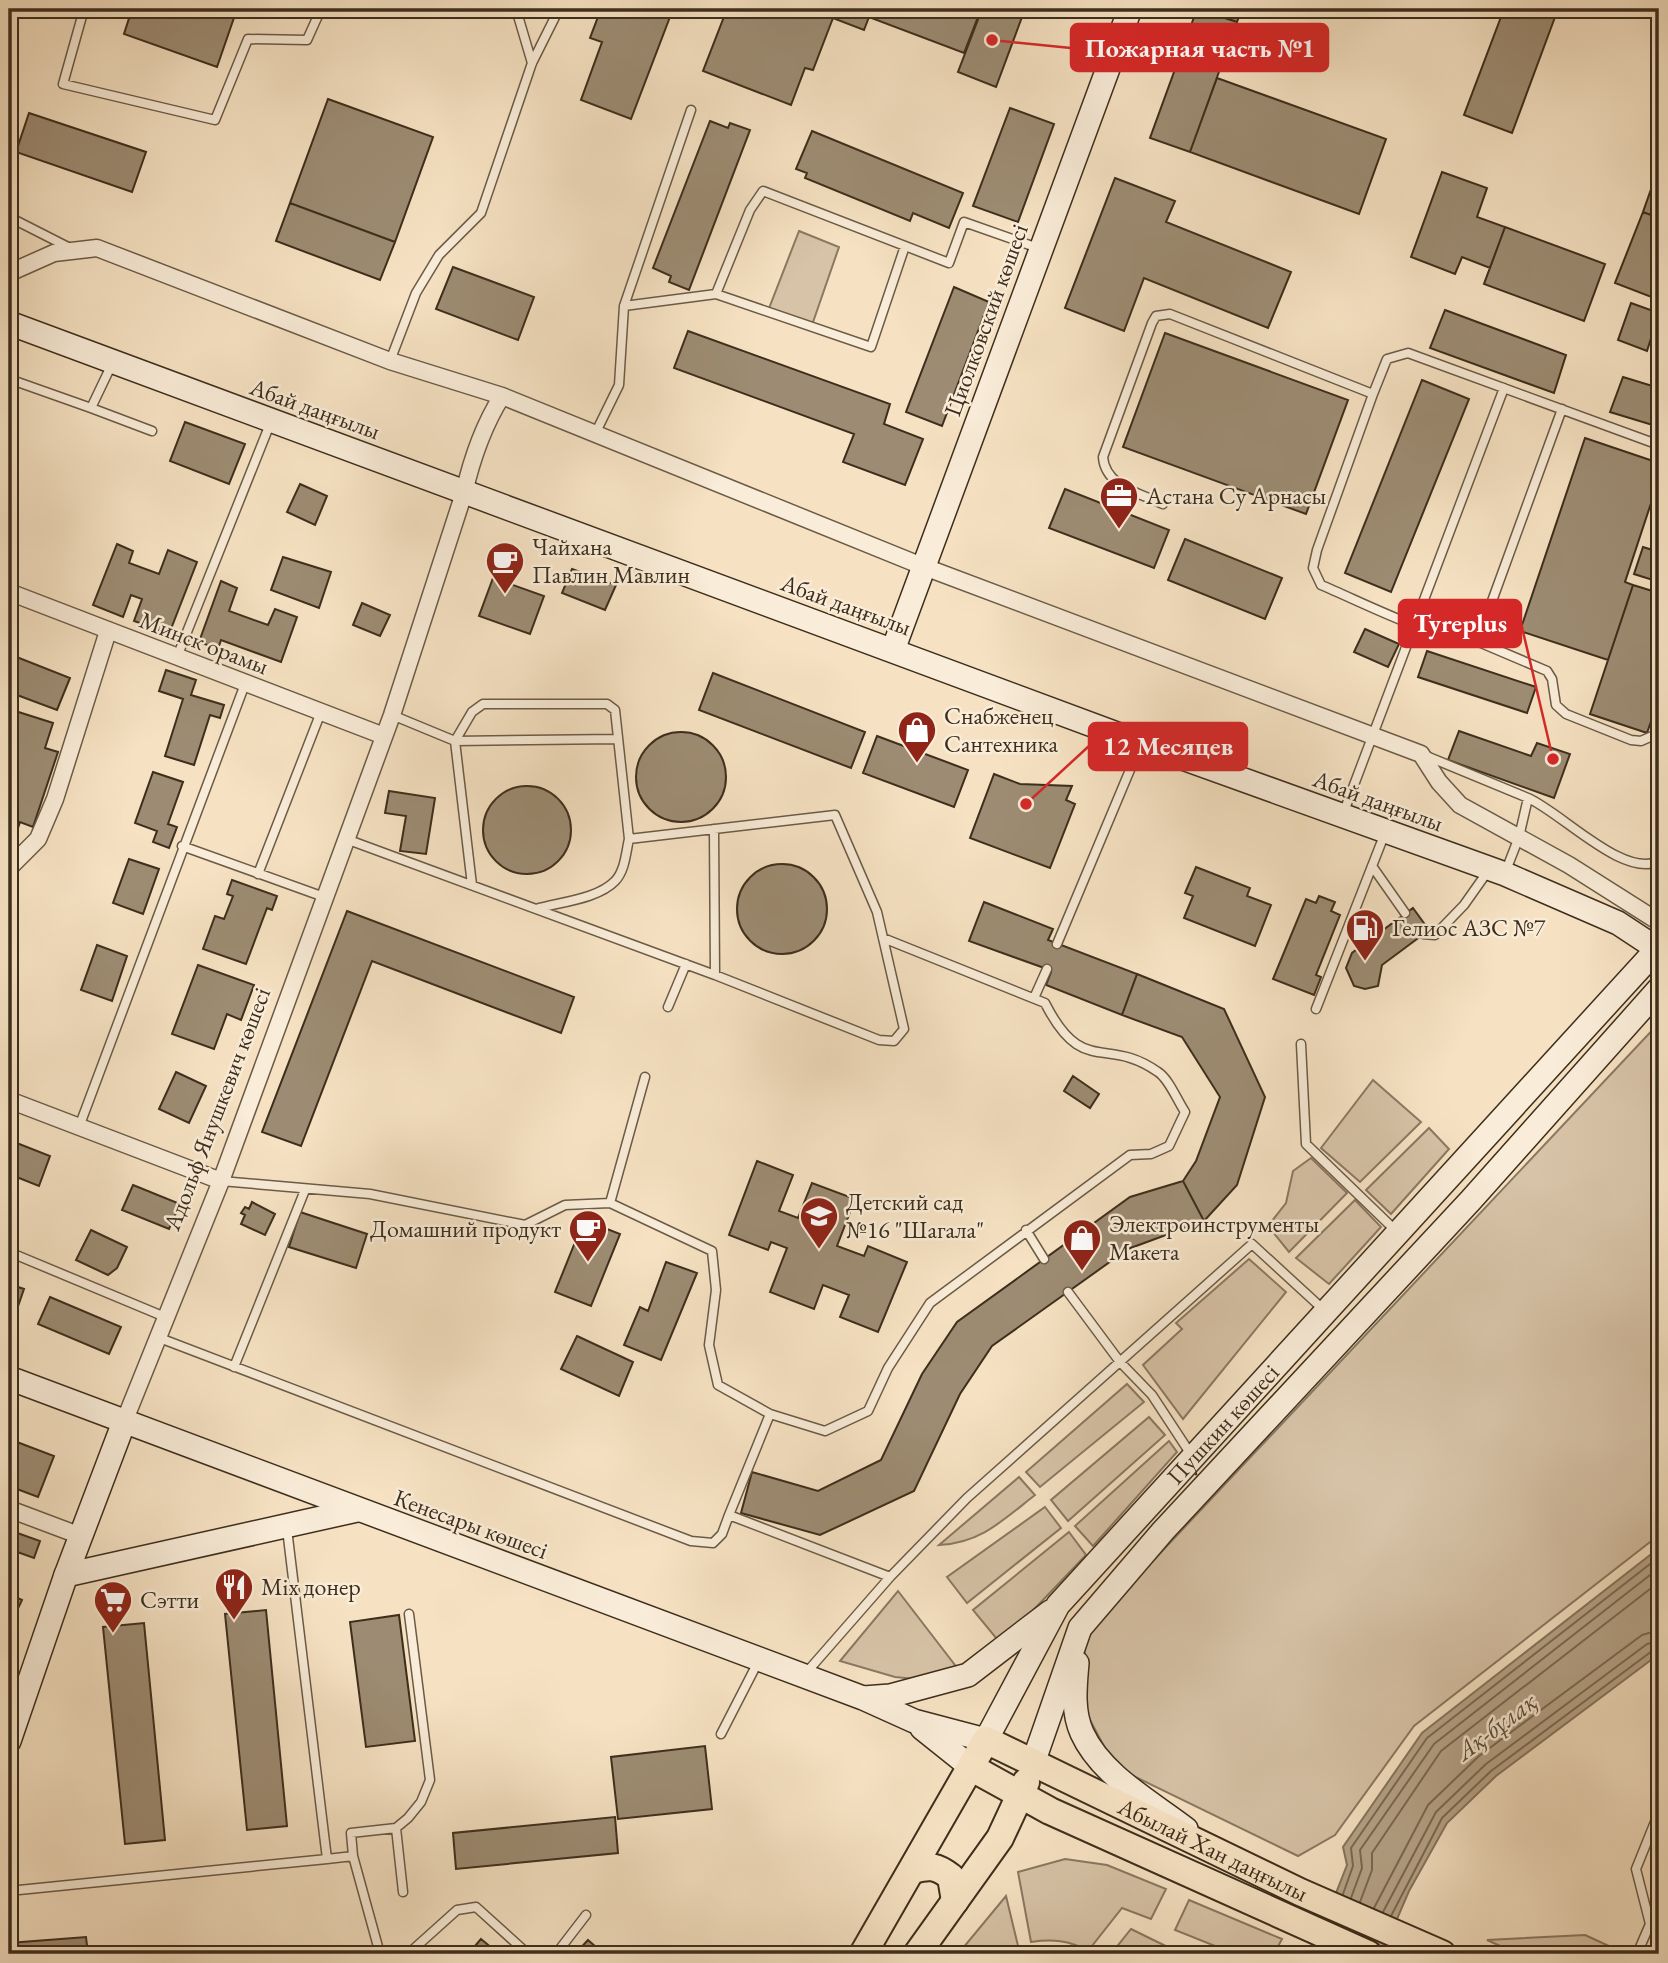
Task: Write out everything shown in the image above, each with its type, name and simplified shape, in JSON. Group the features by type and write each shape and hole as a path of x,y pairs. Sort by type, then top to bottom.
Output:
{"main road":[{"name":"Циолковский көшесі","path":"893,650 1130,9"},
{"name":"Абай даңғылы","path":"9,323 1385,833 1498,871 1618,923 1659,949"},
{"name":"Пушкин көшесі","path":"863,1954 972,1768 1058,1605 1659,949"},
{"name":"Пушкин көшесі","path":"917,1954 1000,1838 1022,1796 1080,1628 1163,1531 1471,1200 1659,989"},
{"name":"Кенесары көшесі","path":"9,1378 863,1698 914,1721 986,1740"},
{"name":"Адольф Янушкевич көшесі","path":"9,1741 80,1536 124,1422"},
{"path":"66,1575 357,1510"},
{"path":"863,1698 890,1696 968,1675 1058,1605"},
{"path":"1080,1628 1074,1698 1082,1733 1109,1770 1211,1848"},
{"name":"Кенесары көшесі","path":"914,1721 972,1768"},
{"name":"Абылай Хан даңғылы","path":"986,1740 1300,1892 1442,1954"},
{"name":"Абылай Хан даңғылы","path":"972,1768 1022,1796 1292,1922 1368,1954"},
{"path":"913,1870 932,1866 941,1869 951,1877 955,1901"}],"street":[{"path":"9,273 54,253 97,248 390,361 502,396 922,566 1421,754 1460,805 1569,865 1659,922"},
{"name":"Адольф Янушкевич көшесі","path":"124,1422 221,1181 393,715 485,423 502,396"},
{"name":"Минск орамы","path":"9,592 384,736"},
{"path":"9,868 38,839 51,809 108,631"},
{"path":"9,1100 221,1181"},
{"path":"9,1510 80,1536"}],"lane":[{"path":"84,9 63,84 215,120 248,39 307,40 321,9"},
{"path":"516,9 532,63"},
{"path":"390,361 416,293 439,255 481,213 532,63 559,9"},
{"path":"595,434 619,385 624,306 691,110"},
{"path":"716,294 750,210 764,191 949,263 964,222 1041,249"},
{"path":"9,218 76,251"},
{"path":"624,306 716,294 871,347 905,246"},
{"path":"1163,504 1110,479 1104,468 1103,457 1156,316 1170,314 1373,394"},
{"path":"1659,445 1408,353 1387,359 1317,550 1313,568 1321,585 1414,624 1464,640 1474,640 1547,671 1552,679 1556,705 1566,714 1631,740 1642,741 1659,733"},
{"path":"91,408 114,361"},
{"path":"9,379 152,431"},
{"path":"1342,817 1504,388"},
{"path":"1474,640 1480,634 1562,409"},
{"path":"177,657 271,421"},
{"path":"79,1127 182,846 245,684"},
{"path":"472,885 455,741 472,712 483,704 607,704 615,710 629,839 624,865 616,881 598,891 537,909"},
{"path":"258,874 321,712"},
{"path":"393,715 455,741 617,739"},
{"path":"1057,944 1141,743"},
{"path":"1421,754 1544,805 1619,858 1636,865 1649,866 1659,861"},
{"path":"1423,934 1435,935 1498,871 1519,837 1528,798"},
{"path":"346,839 686,964 879,1040 894,1041 904,1029 877,912 835,815 629,839"},
{"path":"714,829 715,975"},
{"path":"1316,1009 1385,833"},
{"path":"182,846 324,897"},
{"path":"1372,866 1405,913"},
{"path":"221,1181 370,1194 525,1225 565,1205 610,1203 712,1251 716,1290 709,1345 718,1385 770,1414 825,1431 868,1411 888,1368 930,1303 1130,1155 1151,1154 1169,1146 1185,1112 1159,1072 1118,1054 1099,1054 1074,1045 1058,1027 1045,1003 883,938"},
{"path":"668,1007 686,964"},
{"path":"1034,998 1046,969"},
{"path":"1301,1044 1306,1144 1398,1232"},
{"path":"610,1203 645,1077"},
{"path":"234,1367 305,1190"},
{"path":"1026,1230 1044,1259"},
{"path":"804,1676 890,1577 967,1498 1252,1244 1325,1311"},
{"path":"9,1252 165,1317"},
{"path":"1068,1292 1120,1362 1152,1395 1192,1456"},
{"path":"157,1337 691,1541 713,1543 722,1534 770,1414"},
{"path":"729,1515 890,1577"},
{"path":"287,1526 327,1859"},
{"path":"380,1954 353,1856 351,1833 396,1828 415,1810 430,1780 409,1614"},
{"path":"721,1734 759,1659"},
{"path":"1637,1954 1650,1924 1636,1868 1659,1812"},
{"path":"396,1828 403,1892"},
{"path":"9,1891 353,1856"},
{"path":"408,1954 457,1910 476,1907 528,1954"},
{"path":"556,1954 586,1914"}],"shaded area":[{"path":"799,231 839,247 811,328 768,311"},
{"path":"1659,1023 1659,1535 1414,1726 1335,1835 1298,1856 1115,1767 1081,1703 1086,1632"},
{"path":"1373,1080 1421,1122 1360,1182 1321,1148"},
{"path":"1429,1128 1449,1149 1391,1214 1366,1190"},
{"path":"1311,1158 1347,1193 1289,1252 1268,1226 1286,1203 1293,1171"},
{"path":"1355,1200 1381,1227 1329,1284 1296,1258"},
{"path":"1249,1259 1286,1292 1183,1419 1143,1365 1182,1329 1176,1323"},
{"path":"1127,1384 1144,1402 1040,1487 1026,1472"},
{"path":"1149,1417 1165,1435 1068,1521 1051,1500"},
{"path":"1169,1441 1177,1452 1093,1546 1075,1526"},
{"path":"1019,1477 1035,1495 991,1529 967,1540 939,1545"},
{"path":"1045,1507 1061,1528 967,1603 947,1577"},
{"path":"1069,1532 1086,1555 1001,1644 973,1610"},
{"path":"898,1591 958,1669 926,1680 895,1677 840,1661"},
{"path":"1065,1859 1107,1865 1166,1889 1151,1919 1122,1908 1088,1951 1060,1941 1031,1942 1018,1872"},
{"path":"1006,1896 1020,1954 958,1954"},
{"path":"1189,1900 1282,1939 1274,1954 1235,1954 1175,1930"},
{"path":"1131,1929 1182,1954 1111,1954"},
{"path":"1585,1935 1622,1952 1518,1954 1487,1940"}],"water":[{"name":"Ақ-бұлақ","path":"1659,1548 1659,1654 1496,1776 1447,1823 1409,1891 1382,1954 1312,1954 1347,1865 1343,1847 1422,1733"}],"building":[{"path":"132,9 237,9 217,67 124,34"},
{"path":"601,9 673,9 631,119 581,100 602,42 590,38"},
{"path":"727,9 981,9 964,53 869,17 864,30 833,18 813,70 805,68 791,105 703,71"},
{"path":"982,9 1025,9 996,87 958,72"},
{"path":"1197,9 1237,22 1190,152 1150,138"},
{"path":"1201,9 1242,9 1237,22"},
{"path":"1504,9 1558,9 1512,133 1464,115"},
{"path":"1217,78 1386,139 1359,214 1190,152"},
{"path":"328,99 433,137 395,242 290,203"},
{"path":"1010,108 1054,124 1018,222 973,206"},
{"path":"29,113 146,152 132,192 16,152"},
{"path":"710,121 728,128 730,123 750,130 689,290 669,282 671,276 653,268"},
{"path":"812,131 963,193 949,228 913,213 910,221 805,178 807,173 796,169"},
{"path":"1442,172 1487,188 1477,217 1505,227 1490,268 1462,257 1455,274 1411,257"},
{"path":"1115,178 1175,201 1166,222 1291,272 1268,328 1144,278 1124,331 1065,308"},
{"path":"1655,178 1659,180 1659,218 1643,212"},
{"path":"290,203 395,242 380,280 276,241"},
{"path":"1643,212 1659,218 1659,283 1654,298 1615,283"},
{"path":"1505,227 1605,264 1584,321 1484,284"},
{"path":"453,267 534,297 518,340 436,309"},
{"path":"954,287 989,302 942,426 906,412"},
{"path":"1631,303 1659,313 1647,351 1618,340"},
{"path":"1445,310 1566,355 1554,393 1430,348"},
{"path":"688,331 890,404 884,424 923,439 905,485 843,462 854,434 674,368"},
{"path":"1165,333 1348,400 1306,514 1123,447"},
{"path":"1623,377 1659,388 1659,427 1610,412"},
{"path":"1422,380 1469,399 1391,592 1345,573"},
{"path":"185,422 245,444 229,484 170,461"},
{"path":"1585,438 1659,463 1659,479 1625,582 1633,585 1608,660 1520,631"},
{"path":"300,484 327,496 315,525 287,512"},
{"path":"1065,489 1169,530 1154,568 1049,528"},
{"path":"1185,539 1282,578 1265,619 1168,580"},
{"path":"117,544 133,551 129,563 159,574 168,550 197,562 169,634 134,621 142,599 131,595 123,617 93,605"},
{"path":"1643,547 1659,552 1659,582 1634,574"},
{"path":"283,557 331,572 319,608 271,590"},
{"path":"572,569 616,585 605,610 562,593"},
{"path":"493,578 544,596 530,634 479,616"},
{"path":"221,581 237,588 229,611 268,625 275,609 297,617 281,662 221,640 218,649 199,642"},
{"path":"1633,585 1659,593 1659,698 1647,733 1590,714"},
{"path":"362,603 390,615 380,636 353,625"},
{"path":"1365,629 1399,644 1388,667 1354,652"},
{"path":"1427,651 1536,687 1527,713 1418,677"},
{"path":"9,654 70,678 57,710 9,692"},
{"path":"166,670 196,680 191,695 224,705 220,718 210,715 194,765 165,756 183,699 159,691"},
{"path":"713,673 865,732 851,768 699,710"},
{"path":"9,709 53,723 45,748 58,752 33,827 20,822 10,852"},
{"path":"1459,731 1531,756 1537,743 1570,754 1554,798 1448,760"},
{"path":"681,732 698,735 713,745 723,760 726,777 723,794 713,809 698,819 681,822 664,819 649,809 639,794 636,777 639,760 649,745 664,735"},
{"path":"877,736 968,770 954,807 863,773"},
{"path":"153,772 183,782 168,824 177,827 169,848 153,842 157,831 135,823"},
{"path":"994,774 1020,784 1072,786 1066,800 1075,804 1050,868 970,838"},
{"path":"527,786 544,790 558,799 567,813 571,830 567,847 558,861 544,870 527,874 510,870 496,861 487,847 483,830 487,813 496,799 510,790"},
{"path":"389,791 435,798 426,854 400,851 406,816 385,813"},
{"path":"129,859 159,869 143,914 113,903"},
{"path":"782,864 799,867 814,877 824,892 827,909 824,926 814,941 799,951 782,954 765,951 750,941 740,926 737,909 740,892 750,877 765,867"},
{"path":"1196,867 1250,888 1247,896 1271,905 1255,946 1184,918 1193,896 1185,893"},
{"path":"232,880 277,896 272,910 267,908 246,964 203,949 215,916 224,919 233,896 227,894"},
{"path":"1319,896 1335,902 1331,911 1340,915 1316,975 1321,977 1314,995 1273,979 1306,899 1316,903"},
{"path":"984,902 1053,929 1048,940 1137,974 1122,1015 1046,985 1051,972 1047,969 969,941"},
{"path":"1413,908 1429,930 1382,965 1378,986 1365,989 1354,986 1346,968 1352,953"},
{"path":"347,911 574,997 561,1033 372,961 301,1146 262,1132"},
{"path":"97,945 127,956 112,1001 81,990"},
{"path":"198,965 254,985 241,1020 227,1014 214,1049 172,1034"},
{"path":"1137,974 1224,1009 1265,1097 1237,1185 1204,1221 1183,1181 1196,1161 1220,1097 1182,1037 1122,1015"},
{"path":"176,1072 206,1086 189,1123 159,1109"},
{"path":"1073,1076 1099,1094 1090,1108 1064,1091"},
{"path":"9,1140 50,1156 39,1186 9,1174"},
{"path":"757,1161 793,1175 779,1211 798,1218 812,1183 855,1199 837,1246 864,1256 868,1246 907,1262 878,1332 840,1317 849,1295 823,1285 814,1309 770,1292 787,1248 771,1242 768,1250 729,1235"},
{"path":"1183,1181 1204,1221 1128,1249 992,1346 960,1394 914,1491 820,1535 741,1513 752,1472 818,1491 881,1460 922,1374 957,1322 1130,1197"},
{"path":"133,1185 180,1204 169,1229 122,1210"},
{"path":"252,1202 275,1214 265,1235 241,1224 245,1215 241,1213 245,1207 249,1209"},
{"path":"300,1212 367,1234 356,1268 289,1247"},
{"path":"584,1220 620,1234 591,1306 555,1292"},
{"path":"91,1230 127,1247 117,1268 108,1275 76,1260"},
{"path":"666,1262 697,1273 661,1360 624,1345 640,1307 648,1311"},
{"path":"9,1284 24,1289 14,1318 9,1316"},
{"path":"50,1297 121,1327 109,1354 38,1324"},
{"path":"577,1336 633,1362 619,1396 561,1369"},
{"path":"9,1439 54,1456 38,1497 9,1486"},
{"path":"9,1530 40,1541 34,1558 9,1549"},
{"path":"9,1594 22,1600 13,1619 9,1618"},
{"path":"266,1610 287,1826 247,1830 225,1614"},
{"path":"399,1615 415,1741 366,1747 350,1622"},
{"path":"144,1623 165,1840 125,1844 103,1627"},
{"path":"705,1746 712,1809 618,1819 611,1757"},
{"path":"615,1817 618,1853 456,1869 453,1833"},
{"path":"86,1937 88,1954 9,1954 9,1943"},
{"path":"481,1939 499,1954 468,1954"},
{"path":"588,1940 604,1954 575,1954"}],"place":[{"name":"Пожарная часть №1","path":"992,40"},
{"name":"Астана Су Арнасы","path":"1119,530"},
{"name":"Чайхана Павлин Мавлин","path":"505,595"},
{"name":"Tyreplus","path":"1553,759"},
{"name":"Снабженец Сантехника","path":"917,764"},
{"name":"12 Месяцев","path":"1026,804"},
{"name":"Гелиос АЗС №7","path":"1365,962"},
{"name":"Детский сад №16 \"Шагала\"","path":"819,1250"},
{"name":"Домашний продукт","path":"588,1263"},
{"name":"Электроинструменты Макета","path":"1082,1272"},
{"name":"Mix донер","path":"234,1621"},
{"name":"Сэтти","path":"113,1634"}]}
